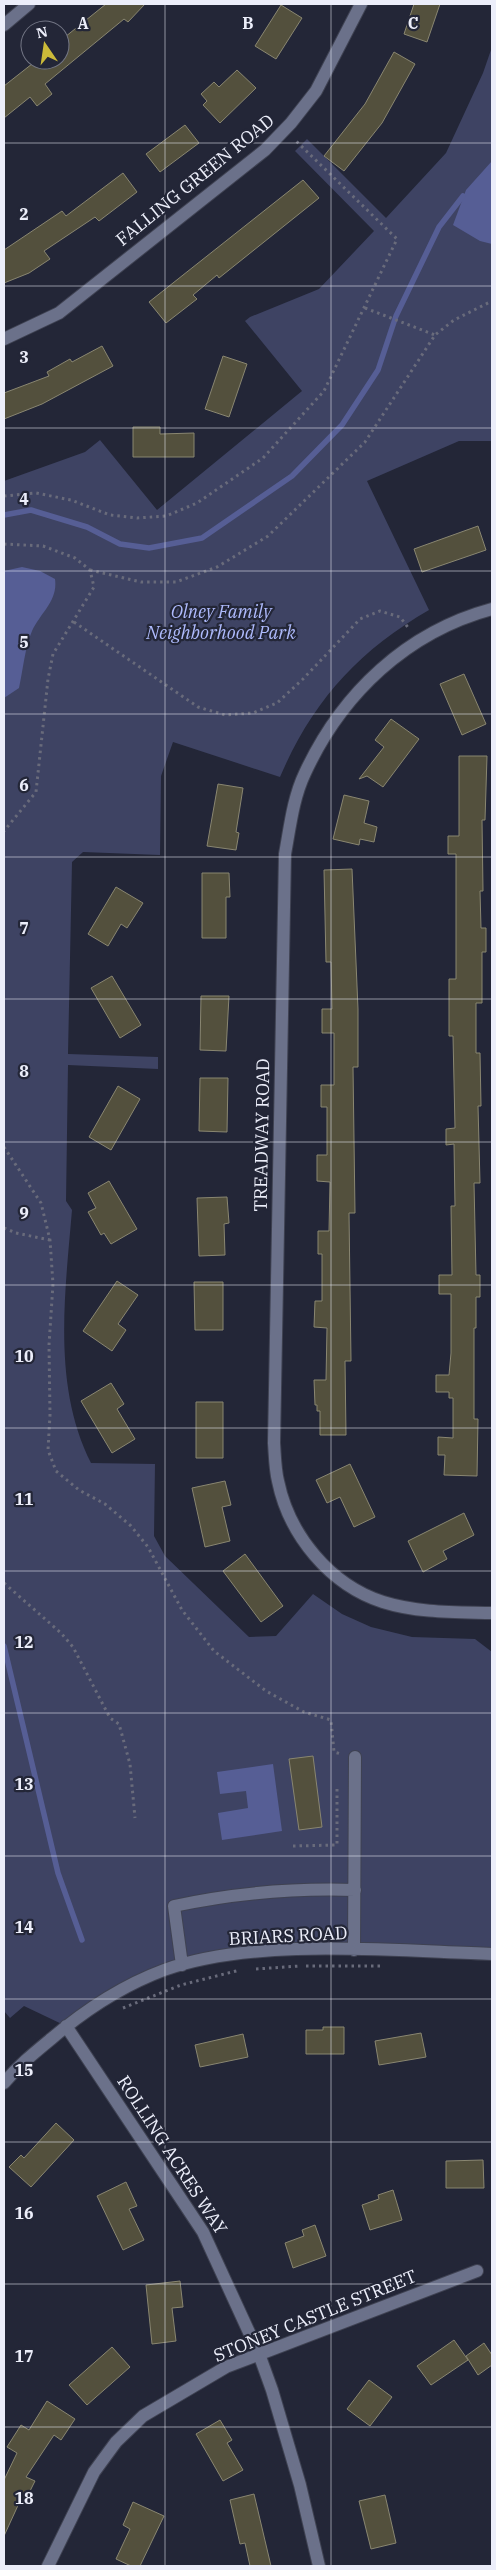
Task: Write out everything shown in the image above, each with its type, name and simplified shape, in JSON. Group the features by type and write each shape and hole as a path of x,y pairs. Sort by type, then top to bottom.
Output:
{"street":[{"path":"4,25 29,4"},
{"name":"FALLING GREEN ROAD","path":"4,339 58,313 265,150 285,130 316,90 361,4"},
{"name":"TREADWAY ROAD","path":"492,608 472,614 436,630 401,652 369,678 331,725 304,774 295,802 285,854 274,1444 278,1481 298,1531 310,1550 341,1581 362,1594 384,1603 442,1612 492,1614"},
{"path":"354,1950 355,1757"},
{"path":"182,1965 174,1906 211,1898 291,1889 355,1890"},
{"name":"BRIARS ROAD","path":"4,2083 17,2067 99,2001 165,1970 182,1965 224,1956 266,1952 354,1950 492,1954"},
{"name":"ROLLING ACRES WAY","path":"66,2026 203,2232 259,2354 272,2390 300,2485 319,2566"},
{"name":"STONEY CASTLE STREET","path":"48,2566 94,2472 116,2442 143,2416 226,2367 477,2271"}],"path":[{"path":"4,496 36,493 71,500 110,515 137,518 166,516 197,503 264,458 324,391 366,308 397,239 285,130"},
{"path":"4,544 43,546 75,558 90,570 141,582 176,582 218,567 268,536 365,442 436,335 454,320 492,301"},
{"path":"366,308 436,335"},
{"path":"4,831 36,792 49,671 53,654 94,587 90,570"},
{"path":"74,622 198,707 225,715 253,713 277,703 303,680 360,619 380,611 400,617 418,641"},
{"path":"4,1148 41,1203 50,1240 53,1284 49,1344 50,1415 48,1450 56,1472 79,1490 105,1504 131,1526 148,1547 182,1610 214,1651 266,1691 304,1712 331,1720 334,1752 355,1757"},
{"path":"4,1228 16,1233 50,1240"},
{"path":"4,1583 61,1633 73,1647 110,1718 119,1724 130,1764 136,1818"},
{"path":"293,1846 337,1845 337,1789 355,1788"},
{"path":"253,1969 303,1966 391,1966"},
{"path":"119,2010 180,1985 243,1970"}],"green space":[{"name":"Olney Family Neighborhood Park","path":"492,47 492,441 459,441 367,481 429,610 380,643 340,681 322,702 307,725 280,777 173,742 161,776 160,855 83,852 72,862 68,1054 158,1057 158,1069 68,1065 66,1201 72,1210 64,1339 71,1403 79,1433 91,1463 155,1464 154,1536 165,1556 249,1637 276,1636 313,1594 342,1614 371,1627 412,1637 475,1639 492,1652 492,1954 266,1951 165,1970 66,2026 24,2006 10,2018 4,2011 4,481 85,452 100,440 157,510 302,391 245,321 250,317 319,289 374,231 295,151 307,139 386,218 446,153 483,73"}],"shaded area":[{"path":"492,161 492,244 480,241 453,225 466,190"},
{"path":"22,567 40,571 55,579 55,587 48,606 32,631 19,688 4,698 4,571"},
{"path":"273,1764 282,1831 222,1840 218,1813 248,1808 246,1791 220,1794 217,1772"}],"building":[{"path":"106,4 145,4 128,22 124,19 70,63 70,33"},
{"path":"414,4 440,4 427,42 404,34"},
{"path":"281,5 302,18 276,59 255,46"},
{"path":"394,52 415,64 382,123 344,171 324,156 365,104"},
{"path":"24,70 62,70 45,84 52,94 37,106 30,97 4,118 4,86"},
{"path":"237,70 256,88 220,123 203,105 207,101 201,94 214,82 219,87"},
{"path":"185,125 199,143 160,172 146,154"},
{"path":"123,173 137,192 99,221 95,217 44,251 50,259 29,273 4,283 4,250 62,211 66,216"},
{"path":"303,180 319,198 219,278 217,275 193,295 197,299 166,323 149,302"},
{"path":"102,346 113,366 42,404 4,419 4,393 49,376 47,372 70,359 72,362"},
{"path":"223,356 247,364 229,417 205,409"},
{"path":"133,427 160,427 160,434 194,433 194,457 133,457"},
{"path":"478,526 486,550 422,572 414,549"},
{"path":"464,674 486,724 462,735 440,684"},
{"path":"391,719 419,739 383,787 367,776 359,779 384,747 375,740"},
{"path":"459,756 487,756 485,820 482,820 483,891 480,891 481,928 486,928 486,952 482,952 482,1003 476,1003 476,1053 480,1053 481,1106 478,1106 480,1183 474,1183 476,1275 480,1275 480,1297 476,1297 476,1328 474,1328 474,1419 478,1419 477,1476 444,1475 445,1455 438,1455 438,1437 453,1438 453,1398 449,1398 449,1392 436,1392 436,1375 449,1375 451,1353 451,1294 439,1294 439,1275 452,1275 451,1206 455,1206 454,1144 446,1145 446,1129 455,1128 453,1036 449,1036 449,979 456,979 456,854 448,854 448,836 459,836"},
{"path":"218,784 243,788 236,832 239,833 236,850 207,846"},
{"path":"344,795 369,801 364,823 377,827 374,842 360,839 359,845 333,839"},
{"path":"352,869 358,1009 358,1067 353,1067 355,1213 349,1213 351,1361 345,1361 346,1435 320,1435 320,1411 317,1411 317,1405 315,1405 314,1380 326,1380 327,1328 314,1327 315,1301 322,1301 322,1254 318,1254 318,1231 329,1231 330,1182 317,1181 317,1155 327,1155 327,1107 321,1107 321,1085 334,1085 334,1033 322,1033 322,1009 332,1009 331,962 326,962 324,870"},
{"path":"202,873 229,873 230,897 226,897 226,938 202,938"},
{"path":"116,887 143,903 127,928 121,924 108,946 88,934"},
{"path":"112,976 141,1025 120,1038 91,988"},
{"path":"201,996 229,996 226,1051 200,1050"},
{"path":"200,1078 228,1078 227,1132 199,1131"},
{"path":"118,1086 140,1099 111,1150 89,1137"},
{"path":"109,1181 137,1229 111,1244 104,1233 101,1235 88,1212 96,1208 88,1193"},
{"path":"227,1197 229,1223 224,1224 225,1255 199,1256 197,1198"},
{"path":"117,1281 138,1295 118,1324 126,1330 112,1351 83,1331"},
{"path":"194,1282 223,1282 223,1330 195,1330"},
{"path":"111,1383 124,1404 117,1409 135,1439 112,1453 81,1401"},
{"path":"196,1402 223,1402 223,1458 196,1458"},
{"path":"350,1464 375,1517 354,1527 340,1497 327,1503 316,1480"},
{"path":"225,1481 231,1505 222,1507 230,1541 205,1547 192,1488"},
{"path":"464,1513 474,1535 443,1551 447,1559 423,1572 408,1541"},
{"path":"245,1554 283,1606 261,1622 223,1571"},
{"path":"313,1756 322,1827 299,1830 289,1759"},
{"path":"323,2027 344,2027 344,2054 306,2054 306,2030 323,2030"},
{"path":"421,2033 426,2057 379,2065 375,2041"},
{"path":"243,2034 248,2057 200,2067 195,2045"},
{"path":"56,2123 74,2140 31,2187 9,2167 21,2155 24,2158"},
{"path":"483,2160 484,2188 446,2188 446,2161"},
{"path":"126,2182 137,2206 129,2209 144,2240 123,2250 97,2196"},
{"path":"393,2190 402,2220 370,2230 362,2205 379,2199 378,2195"},
{"path":"315,2225 326,2256 293,2268 285,2243 304,2236 302,2230"},
{"path":"180,2281 183,2307 172,2308 176,2341 152,2344 146,2285"},
{"path":"454,2340 468,2360 431,2385 417,2366"},
{"path":"484,2343 492,2355 492,2365 478,2375 466,2356"},
{"path":"112,2347 130,2367 87,2405 69,2385"},
{"path":"369,2380 392,2397 370,2426 347,2409"},
{"path":"47,2401 75,2419 61,2440 54,2435 26,2477 35,2481 24,2503 20,2501 4,2536 4,2480 17,2453 7,2447 21,2425 29,2430"},
{"path":"220,2420 232,2440 227,2443 243,2470 223,2481 196,2434"},
{"path":"254,2494 271,2566 250,2566 245,2543 240,2544 230,2500"},
{"path":"385,2495 396,2543 371,2549 359,2501"},
{"path":"133,2502 164,2516 140,2566 131,2566 116,2559 130,2529 123,2525"}],"waterway":[{"path":"4,515 31,510 87,527 120,544 149,548 202,538 292,476 342,425 378,370 396,316 439,227 463,196"},
{"path":"4,1646 58,1873 82,1940"}]}
